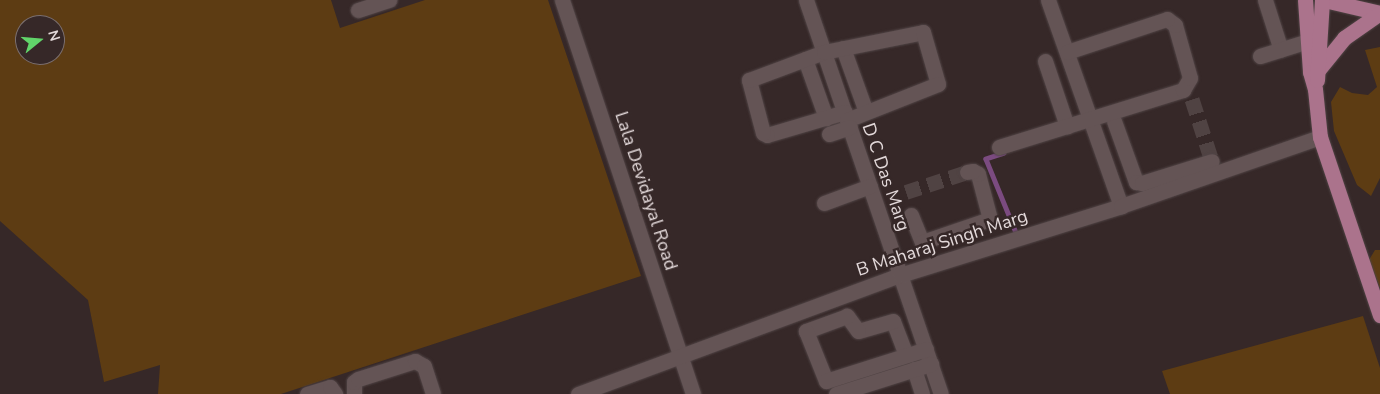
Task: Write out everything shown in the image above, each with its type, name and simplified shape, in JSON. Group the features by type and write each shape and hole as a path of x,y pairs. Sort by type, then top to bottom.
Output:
{"main road":[{"path":"1305,0 1310,72 1315,89 1320,137 1380,315"},
{"path":"1315,89 1319,70 1323,0 1380,13"},
{"path":"1319,70 1344,38 1380,13"}],"street":[{"path":"358,10 389,0"},
{"name":"Lala Devidayal Road","path":"562,0 693,394"},
{"name":"D C Das Marg","path":"806,0 941,394"},
{"path":"1038,0 1067,52 1121,206"},
{"path":"1046,17 1048,0"},
{"path":"1265,0 1280,50"},
{"path":"1067,52 1167,19 1176,25 1190,78 1188,86 1092,123"},
{"path":"829,134 847,120 938,84 926,36 920,32 824,52 749,80 763,133 772,136 826,118 847,120"},
{"path":"1260,56 1308,42"},
{"path":"843,48 866,112"},
{"path":"806,59 826,118"},
{"path":"1045,61 1067,126"},
{"path":"999,147 1067,126 1114,121 1183,98 1192,99"},
{"path":"1114,121 1136,182 1142,183 1213,164"},
{"name":"B Maharaj Singh Marg","path":"578,394 681,358 900,274 1121,206 1213,164 1320,137"},
{"path":"911,215 922,242 991,217 978,174 973,171 967,172"},
{"path":"824,203 870,186"},
{"path":"954,232 961,255"},
{"path":"906,355 893,321 858,331 847,316 806,331 826,381 926,349"},
{"path":"354,394 354,382 358,379 415,361 424,366 434,394"},
{"path":"836,394 931,364"},
{"path":"914,369 922,394"},
{"path":"308,394 330,387 335,394"}],"shaded area":[{"path":"0,0 331,0 340,28 425,0 548,0 641,276 281,394 158,394 160,365 104,382 88,300 0,221"},
{"path":"1380,47 1380,178 1371,196 1357,185 1334,131 1331,102 1340,87 1352,93 1368,95 1377,87 1365,50"},
{"path":"1375,250 1380,250 1380,288 1369,260"},
{"path":"1363,316 1380,368 1380,394 1170,394 1162,371"}],"waterway":[{"path":"1004,153 986,159 1015,230"}],"tunnel":[{"path":"1192,99 1211,158"},
{"path":"906,192 967,172"}]}
